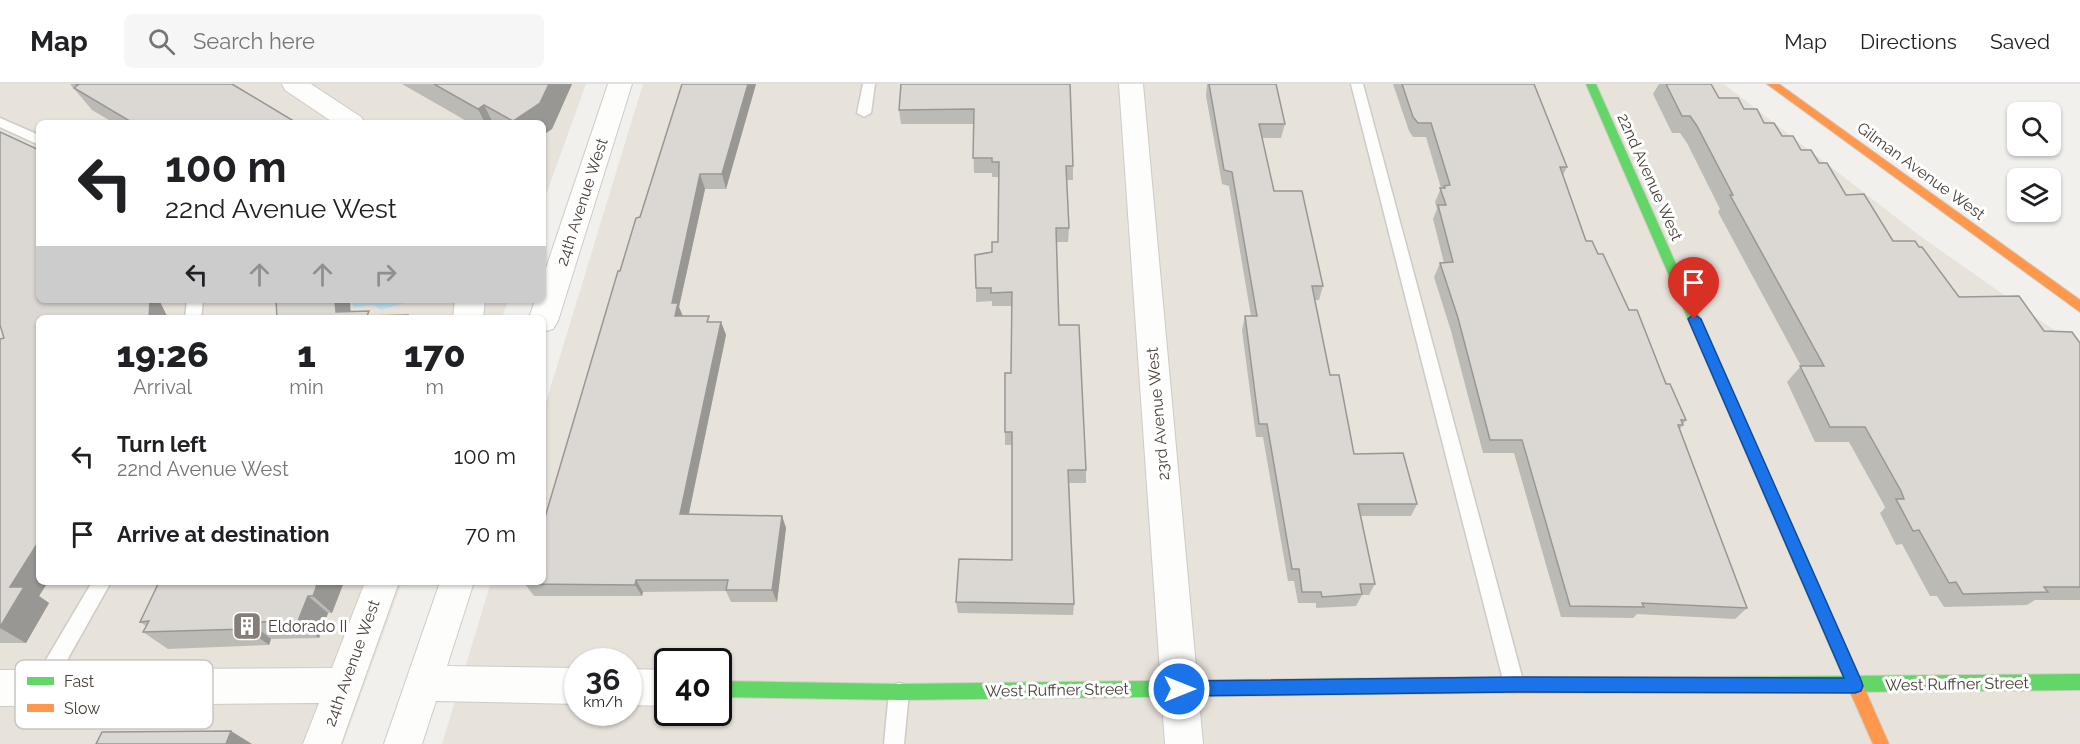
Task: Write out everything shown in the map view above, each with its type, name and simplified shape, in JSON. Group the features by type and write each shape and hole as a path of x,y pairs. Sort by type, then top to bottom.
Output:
{"street":[{"path":"294,84 347,120"},
{"name":"24th Avenue West","path":"545,315 620,84"},
{"name":"23rd Avenue West","path":"1131,84 1184,744"},
{"name":"22nd Avenue West","path":"1592,84 1881,744"},
{"name":"Gilman Avenue West","path":"1772,84 2080,307"},
{"name":"24th Avenue West","path":"321,744 381,585"},
{"path":"403,744 456,585"},
{"name":"West Ruffner Street","path":"732,688 899,692 1514,684 1855,686 2080,682"},
{"path":"424,684 564,686"},
{"path":"213,686 344,685"},
{"path":"0,688 15,688"}],"lane":[{"path":"864,113 869,84"},
{"path":"1357,84 1514,684"},
{"path":"0,122 36,139"},
{"path":"57,660 100,585"},
{"path":"894,744 899,692"}],"shaded area":[{"path":"0,84 586,84 546,195 546,120 36,120 36,303 507,303 503,315 36,315 36,585 401,585 343,744 0,744"},
{"path":"643,84 1724,84 1920,236 2080,348 2080,744 442,744 490,585 546,585 546,402"}],"water":[{"path":"352,303 404,303 381,310 373,305 354,308"}],"building":[{"path":"76,84 232,84 292,120 128,120 74,88 78,85"},
{"path":"434,84 549,84 540,103 514,120 484,105 478,109"},
{"path":"682,84 748,84 722,174 700,174 672,303 678,303 675,316 709,316 707,322 721,322 680,514 782,516 772,590 726,590 728,580 636,580 635,585 546,584 546,514 618,271 620,271 636,218 640,217"},
{"path":"901,84 1070,84 1073,166 1066,166 1069,228 1056,228 1059,325 1079,325 1086,470 1068,470 1074,604 956,602 959,559 1012,560 1012,432 1005,432 1005,373 1011,373 1012,292 991,293 991,288 976,288 975,255 992,252 992,242 998,242 999,162 992,162 992,158 973,158 974,109 899,110"},
{"path":"1209,84 1276,84 1285,124 1259,124 1274,191 1302,191 1323,286 1312,286 1330,375 1339,375 1354,454 1403,453 1417,504 1358,504 1375,584 1360,584 1362,594 1322,597 1321,592 1302,592 1299,569 1292,569 1267,424 1259,424 1245,316 1257,316 1232,172 1224,170"},
{"path":"1402,84 1534,84 1567,167 1560,167 1586,241 1592,241 1598,254 1603,254 1629,310 1637,310 1666,384 1670,384 1686,420 1681,420 1683,425 1678,425 1747,608 1642,603 1644,607 1570,606 1522,440 1490,440 1458,318 1440,263 1453,262 1438,205 1446,205 1440,188 1450,185 1431,123 1418,123 1413,117"},
{"path":"1666,84 1711,84 1719,98 1738,98 1744,109 1757,109 1764,123 1774,123 1782,136 1793,136 1801,150 1811,150 1819,163 1827,163 1846,195 1864,194 1893,241 1915,241 1919,247 1922,247 1959,297 2019,296 2044,331 2072,332 2080,343 2080,587 2044,587 2048,592 1963,594 1956,582 1949,583 1919,530 1913,531 1896,499 1904,499 1901,491 1865,427 1830,427 1800,366 1824,366 1730,195 1733,195 1697,126 1690,116 1682,116"},
{"path":"0,132 36,149 36,303 150,303 149,315 36,315 36,546 10,587 24,587 0,627 0,339 4,338 0,325"},
{"path":"276,303 335,303 336,312 369,311 367,315 277,315"},
{"path":"158,585 317,585 313,596 308,596 298,621 250,622 247,629 143,632 149,621 140,622"},
{"path":"231,731 226,744 96,744 102,732"}],"traffic: fast":[{"path":"1591,84 1847,667"},
{"path":"1713,685 2080,682"},
{"path":"732,689 899,692 1473,685"}],"traffic: slow":[{"path":"1772,84 2080,307"},
{"path":"1847,667 1881,744"},
{"path":"1473,685 1713,685"}],"place":[{"name":"Eldorado II","path":"247,626"}],"route":[{"path":"1179,689 1514,684 1855,686 1694,319"}]}
